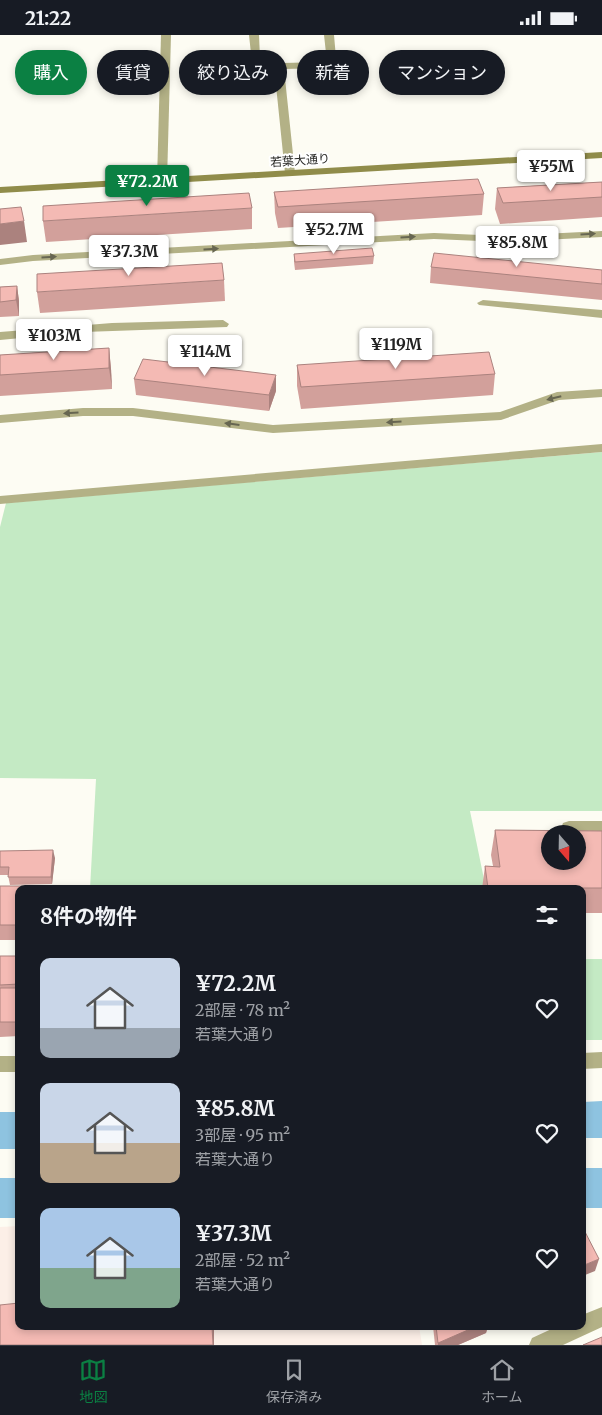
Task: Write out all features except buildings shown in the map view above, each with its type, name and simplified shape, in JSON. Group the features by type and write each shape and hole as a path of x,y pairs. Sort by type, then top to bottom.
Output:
{"street":[{"path":"162,181 166,35"},
{"path":"254,35 255,50"},
{"path":"330,35 331,50"},
{"path":"283,95 290,173"},
{"name":"若葉大通り","path":"0,190 602,155"},
{"path":"0,262 33,258 434,236 503,239 602,234"},
{"path":"484,303 602,315"},
{"path":"0,336 61,329 128,325 223,324"},
{"path":"0,419 83,412 133,412 273,429 501,416 556,396 602,393"},
{"path":"0,500 602,448"},
{"path":"586,828 602,828"},
{"path":"586,1061 602,1060"},
{"path":"0,1064 15,1064"},
{"path":"586,1324 602,1317"},
{"path":"540,1345 573,1330"}],"shaded area":[{"path":"15,1226 15,1330 420,1330 422,1345 0,1345 0,1227"}],"green space":[{"path":"602,452 602,811 470,811 485,885 90,885 96,779 0,778 0,527 6,503"},
{"path":"586,959 602,959 602,1040 586,1040"}],"water":[{"path":"602,1101 602,1138 586,1138 586,1102"},
{"path":"0,1112 15,1112 15,1149 0,1149"}],"waterway":[{"path":"586,1188 602,1188"},
{"path":"0,1198 15,1198"}]}
